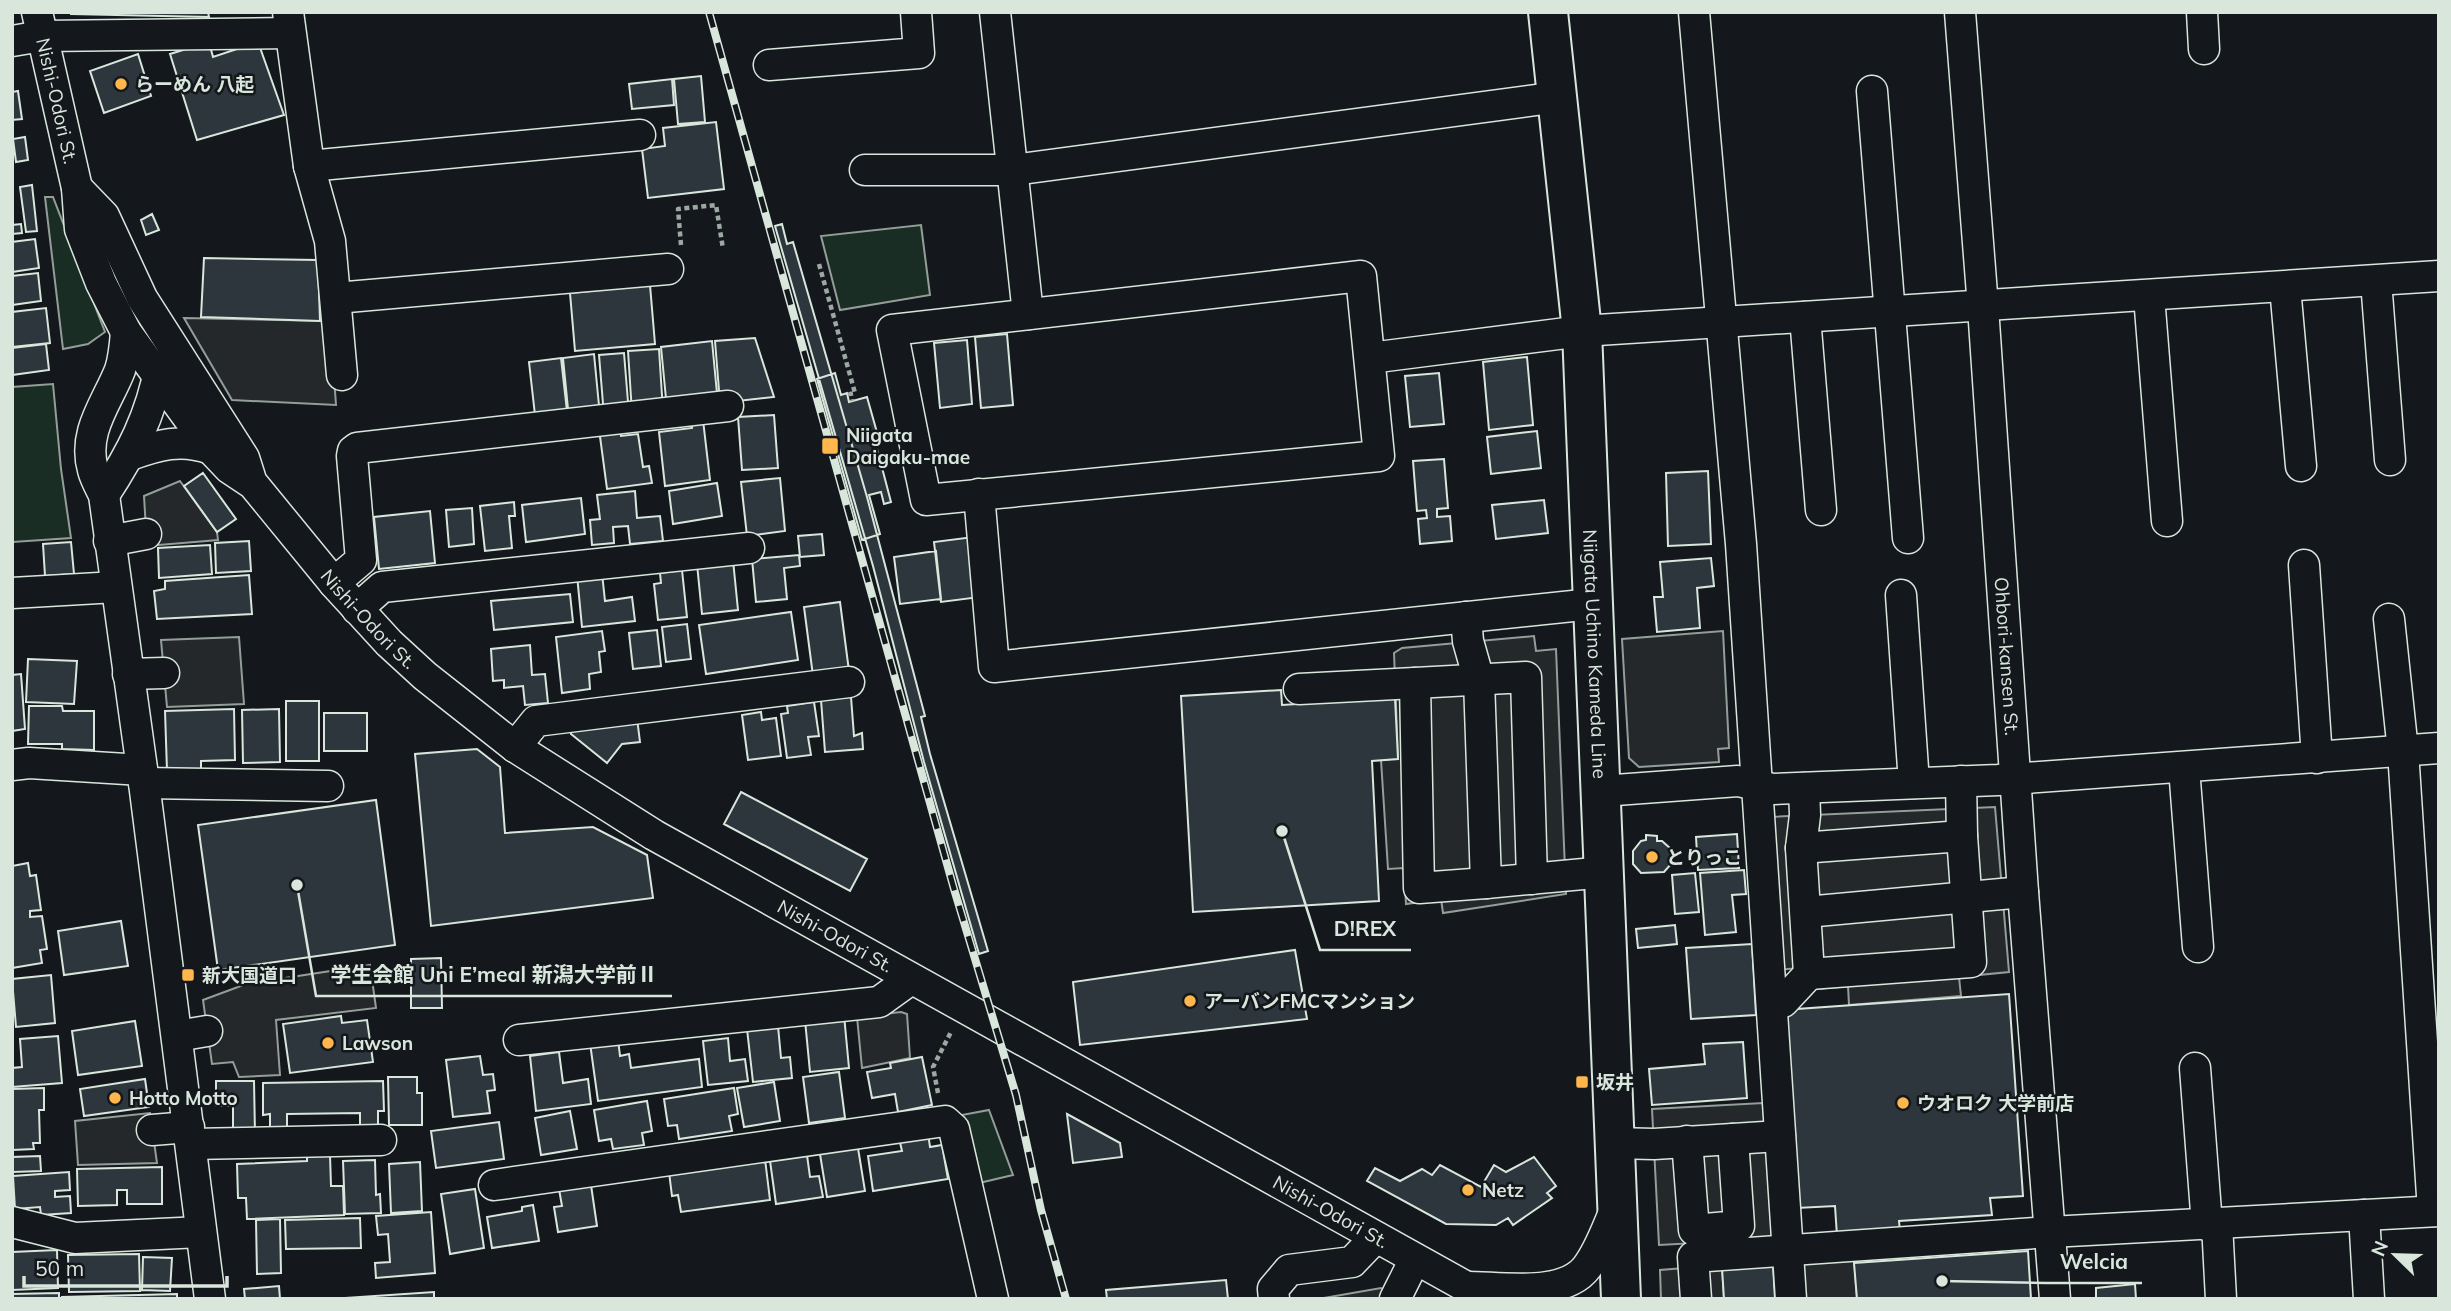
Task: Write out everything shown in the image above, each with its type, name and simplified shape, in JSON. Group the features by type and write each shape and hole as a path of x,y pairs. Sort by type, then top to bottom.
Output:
{"main road":[{"name":"Niigata Uchino Kameda Line","path":"1548,12 1582,331 1620,1299"}],"street":[{"path":"769,65 919,53 916,12"},
{"path":"995,12 1028,314"},
{"path":"1694,12 1741,544 1791,1299"},
{"name":"Ohbori-kansen St.","path":"1960,12 2054,1299"},
{"path":"2202,12 2204,48"},
{"path":"12,41 39,24 289,23 309,166 330,241 336,298 335,342 342,375"},
{"name":"Nishi-Odori St.","path":"39,24 77,188 80,229 101,283 126,332 211,449 229,468 253,484 357,609 425,676 514,747 654,835 1478,1293"},
{"path":"1872,91 1908,538"},
{"path":"865,170 1013,170 1558,97"},
{"path":"309,166 640,135"},
{"name":"Nishi-Odori St.","path":"77,188 104,216 142,298 162,331 211,395 244,458 253,484"},
{"path":"336,298 668,270"},
{"path":"1361,276 1370,358 1379,456 926,500 892,330 1361,276"},
{"path":"1370,358 1582,331 2439,276"},
{"path":"2376,281 2390,460"},
{"path":"2285,287 2301,466"},
{"path":"2149,296 2167,521"},
{"path":"1805,317 1821,510"},
{"path":"104,495 130,456 153,399 162,354 162,331"},
{"path":"126,332 120,369 96,418 90,440 92,469 104,495 211,1299"},
{"path":"106,398 142,379 158,377 179,380 211,395"},
{"path":"334,583 361,560 352,456 357,448 728,406"},
{"path":"130,456 161,444 184,442 211,449"},
{"path":"979,494 994,667 1592,604"},
{"path":"110,541 146,534"},
{"path":"357,609 382,587 749,548"},
{"path":"2304,565 2317,758"},
{"path":"12,593 116,587"},
{"path":"1901,595 1914,783"},
{"path":"1466,617 1468,641 1479,680 1486,883"},
{"path":"1686,1142 1694,1230 1715,1242 1788,1250 2436,1211 2403,751 2389,619"},
{"path":"128,674 164,673"},
{"path":"1299,689 1526,677 1532,879"},
{"path":"514,747 536,721 849,682"},
{"path":"1415,683 1419,887 1605,872"},
{"path":"1602,791 1738,781 1773,789 1998,780 2439,748"},
{"path":"12,765 29,763 143,777 328,786"},
{"path":"2184,768 2198,947"},
{"path":"1772,1004 1783,1002 1809,974 1971,962 1961,781"},
{"path":"1804,788 1805,815 1801,848 1809,974"},
{"path":"1801,848 1962,836"},
{"path":"1805,912 2023,892"},
{"path":"519,1040 880,1008 911,979"},
{"path":"177,1036 207,1031"},
{"path":"2195,1068 2221,1299"},
{"path":"494,1185 945,1121 954,1129 993,1299"},
{"path":"152,1130 190,1136 381,1140"},
{"path":"1614,1143 1780,1136"},
{"path":"1696,1299 1693,1257 1739,1226 1733,1139"},
{"path":"1478,1293 1551,1288 1572,1281 1586,1269 1598,1249 1616,1207"},
{"path":"2364,1215 2370,1299"},
{"path":"12,1222 75,1238 201,1232"},
{"path":"1274,1299 1273,1289 1289,1270 1352,1262 1375,1238"},
{"path":"1395,1299 1415,1259"}],"path":[{"path":"678,209 716,205 723,250"},
{"path":"819,264 855,393 850,394 852,401"},
{"path":"933,1067 948,1038"}],"green space":[{"path":"45,197 53,197 105,332 88,344 63,349"},
{"path":"921,225 930,295 840,310 821,236"},
{"path":"53,384 71,538 13,542 12,387"},
{"path":"989,1110 1013,1175 975,1184 962,1115"}],"shaded area":[{"path":"184,318 330,321 336,405 232,400"},
{"path":"180,481 217,532 218,540 147,546 144,496"},
{"path":"1723,631 1729,748 1718,749 1719,762 1639,767 1629,758 1622,639"},
{"path":"1534,636 1536,651 1556,649 1566,894 1443,913 1441,899 1406,904 1404,868 1388,869 1381,760 1398,758 1394,653 1402,648"},
{"path":"239,637 244,704 167,707 161,640"},
{"path":"1995,807 2009,972 1959,977 1961,996 1849,1005 1848,986 1807,990 1798,968 1777,970 1766,817"},
{"path":"370,965 376,1008 276,1020 280,1075 239,1077 233,1062 212,1064 203,1000 246,984"},
{"path":"901,1012 907,1014 910,1058 862,1068 857,1017"},
{"path":"1763,1103 1772,1239 1659,1245 1652,1109"},
{"path":"150,1113 157,1163 78,1165 75,1121"},
{"path":"1854,1258 1857,1299 1775,1299 1773,1265"},
{"path":"1722,1265 1724,1299 1661,1299 1660,1270"},
{"path":"1381,1288 1400,1299 1318,1299"}],"building":[{"path":"208,12 209,17 71,14"},
{"path":"209,42 213,57 258,42 284,115 197,140 170,54"},
{"name":"らーめん 八起","path":"138,54 151,96 104,113 90,71"},
{"path":"701,76 705,122 678,124 674,79"},
{"path":"672,79 674,105 632,109 629,84"},
{"path":"18,91 22,119 12,120 12,92"},
{"path":"716,122 724,189 648,198 642,149 665,146 663,128"},
{"path":"25,137 28,160 16,162 13,139"},
{"path":"32,185 37,231 26,232 20,187"},
{"path":"152,214 159,230 146,235 141,220"},
{"path":"21,224 22,233 12,234 12,225"},
{"path":"782,224 787,244 793,242 867,497 925,716 921,717 930,754 988,951 979,954 924,762 873,566 775,226"},
{"path":"35,239 39,268 12,272 12,242"},
{"path":"204,258 318,260 320,321 201,317"},
{"path":"38,273 41,301 12,305 12,276"},
{"path":"650,285 655,344 575,351 570,293"},
{"path":"46,308 50,343 12,347 12,312"},
{"path":"1007,334 1013,405 981,408 975,337"},
{"path":"755,338 774,397 720,403 715,341"},
{"path":"967,340 972,404 940,408 934,343"},
{"path":"712,341 718,404 667,409 661,347"},
{"path":"46,344 49,370 12,375 12,348"},
{"path":"659,349 663,411 632,413 628,351"},
{"path":"624,353 629,414 604,416 599,355"},
{"path":"594,354 600,416 569,419 563,358"},
{"path":"1527,357 1533,425 1489,430 1483,362"},
{"path":"561,358 568,420 536,424 529,362"},
{"path":"835,373 841,395 847,393 849,402 867,397 891,502 884,504 881,492 869,495 880,534 862,540 817,379"},
{"path":"1439,373 1444,424 1410,427 1405,376"},
{"path":"774,415 778,468 742,470 738,417"},
{"path":"703,420 710,480 665,486 659,432 692,428 691,421"},
{"path":"620,426 621,436 638,434 643,467 649,466 652,483 607,489 599,429"},
{"path":"1537,431 1541,468 1491,474 1487,437"},
{"path":"1444,459 1448,508 1437,509 1437,517 1450,516 1452,541 1420,544 1418,519 1427,518 1426,510 1417,511 1413,461"},
{"path":"1708,471 1711,544 1668,546 1666,473"},
{"path":"203,473 236,519 217,532 184,486"},
{"path":"780,478 785,531 747,536 741,482"},
{"path":"717,483 722,516 673,524 669,491"},
{"path":"635,491 637,518 660,516 663,541 630,544 628,526 613,527 614,543 592,545 590,520 600,519 597,495"},
{"path":"581,498 585,534 526,542 522,505"},
{"path":"1544,500 1548,533 1496,539 1492,505"},
{"path":"514,502 515,516 509,516 512,548 485,551 480,506"},
{"path":"472,508 474,544 449,547 446,510"},
{"path":"430,511 435,563 379,569 374,517"},
{"path":"822,534 824,555 800,557 798,536"},
{"path":"973,537 980,597 941,602 934,542"},
{"path":"249,541 251,571 216,573 215,543"},
{"path":"71,542 74,574 45,576 43,544"},
{"path":"210,545 212,574 159,578 158,548"},
{"path":"936,551 941,599 900,604 894,557"},
{"path":"799,555 800,566 784,568 787,599 756,602 752,559"},
{"path":"1711,558 1714,586 1697,588 1700,628 1657,632 1654,597 1663,597 1660,562"},
{"path":"733,560 738,610 702,614 697,564"},
{"path":"682,570 687,617 658,620 654,584 661,583 660,573"},
{"path":"602,573 605,601 632,597 635,621 582,627 577,575"},
{"path":"249,575 252,614 157,619 154,591 165,589 165,581"},
{"path":"570,594 573,622 494,630 491,601"},
{"path":"840,602 849,671 813,676 804,607"},
{"path":"791,612 798,660 706,674 699,625"},
{"path":"687,624 691,659 666,662 662,627"},
{"path":"657,630 661,666 633,669 629,633"},
{"path":"602,631 605,651 599,652 601,672 589,674 590,689 562,693 556,637"},
{"path":"530,645 532,675 545,674 548,703 525,705 523,686 504,688 504,680 493,681 491,649"},
{"path":"28,659 77,661 74,704 26,702"},
{"path":"21,674 25,729 12,731 12,675"},
{"path":"1281,690 1282,705 1395,698 1398,759 1372,761 1379,901 1193,912 1181,696"},
{"path":"851,697 854,736 862,733 863,749 825,752 821,700"},
{"path":"286,701 319,701 319,761 286,761"},
{"path":"814,702 819,736 808,737 811,755 787,758 781,714 788,713 787,706"},
{"path":"29,706 62,706 63,711 94,711 94,750 62,749 62,744 28,744"},
{"path":"234,709 235,760 201,761 201,770 167,771 165,711"},
{"path":"279,709 280,762 243,763 242,710"},
{"path":"761,712 762,720 776,718 781,756 748,760 742,715"},
{"path":"324,713 367,713 367,751 324,751"},
{"path":"637,718 640,742 622,744 607,763 571,734 570,726"},
{"path":"477,749 500,767 505,833 593,827 647,855 653,898 431,926 415,754"},
{"path":"741,792 867,859 850,891 724,824"},
{"path":"376,800 395,945 218,970 198,825"},
{"path":"1737,834 1739,868 1698,870 1696,837"},
{"name":"とりっこ","path":"1646,835 1657,836 1657,841 1662,841 1671,849 1672,863 1664,872 1641,873 1633,864 1633,851 1641,841 1646,840"},
{"path":"28,863 30,876 36,875 41,910 30,911 30,917 42,916 47,949 40,950 42,963 12,968 12,866"},
{"path":"1744,870 1746,894 1732,895 1736,932 1705,935 1700,873"},
{"path":"1695,873 1699,912 1675,914 1672,875"},
{"path":"121,921 128,966 64,975 58,931"},
{"path":"1675,925 1677,944 1638,948 1636,929"},
{"path":"1752,944 1756,1015 1691,1019 1686,948"},
{"name":"アーバンFMCマンション","path":"1295,950 1307,1019 1080,1045 1073,982"},
{"path":"441,958 442,1008 411,1008 411,959"},
{"path":"51,975 55,1023 16,1027 12,979"},
{"name":"ウオロク 大学前店","path":"2009,994 2023,1196 1990,1198 1992,1215 1899,1221 1900,1231 1837,1236 1835,1206 1797,1208 1783,1010"},
{"path":"844,1015 849,1068 810,1072 805,1020"},
{"name":"Lawson","path":"341,1016 342,1023 367,1020 373,1062 290,1073 283,1024"},
{"path":"135,1021 142,1066 78,1075 72,1031"},
{"path":"778,1026 781,1058 790,1057 792,1078 753,1082 747,1029"},
{"path":"58,1036 62,1083 12,1087 12,1068 22,1067 20,1039"},
{"path":"728,1038 730,1061 745,1059 748,1081 708,1085 703,1041"},
{"path":"618,1039 620,1056 629,1054 631,1068 699,1059 702,1087 598,1101 590,1043"},
{"path":"1743,1042 1747,1098 1652,1105 1649,1069 1705,1064 1703,1044"},
{"path":"559,1052 563,1083 588,1079 591,1104 536,1111 530,1056"},
{"path":"480,1056 483,1075 493,1074 495,1090 487,1091 490,1113 453,1117 446,1060"},
{"path":"922,1057 932,1105 898,1112 895,1094 872,1098 867,1072 891,1068 890,1063"},
{"path":"839,1072 845,1118 809,1123 803,1077"},
{"path":"388,1077 417,1077 417,1093 422,1093 422,1125 389,1125"},
{"name":"Hotto Motto","path":"145,1079 149,1107 84,1116 80,1089"},
{"path":"216,1081 254,1081 255,1134 233,1134 233,1106 216,1106"},
{"path":"383,1081 384,1111 378,1111 378,1128 360,1129 360,1113 287,1114 287,1131 270,1132 270,1114 263,1115 263,1083"},
{"path":"774,1082 780,1121 744,1127 737,1088"},
{"path":"44,1088 44,1110 39,1110 40,1143 33,1143 34,1149 12,1150 12,1089"},
{"path":"734,1088 738,1114 729,1116 732,1131 679,1139 677,1125 668,1126 664,1099"},
{"path":"647,1101 652,1131 642,1133 644,1145 613,1149 611,1139 599,1141 594,1110"},
{"path":"570,1111 577,1149 541,1155 535,1118"},
{"path":"1067,1114 1120,1143 1122,1157 1073,1163"},
{"path":"499,1122 504,1159 436,1168 431,1131"},
{"path":"928,1133 930,1147 942,1145 948,1179 873,1191 868,1156 902,1151 899,1138"},
{"path":"857,1142 865,1191 827,1197 819,1148"},
{"path":"330,1155 331,1186 343,1186 344,1215 247,1219 246,1198 238,1198 237,1164 307,1161 307,1156"},
{"path":"807,1155 810,1177 819,1176 823,1197 776,1204 770,1161"},
{"path":"40,1156 41,1171 13,1172 12,1157"},
{"name":"Netz","path":"1534,1157 1556,1186 1547,1193 1552,1198 1513,1225 1508,1218 1496,1225 1446,1224 1367,1181 1375,1168 1400,1181 1422,1169 1432,1175 1440,1165 1481,1187 1494,1165 1506,1172"},
{"path":"765,1159 770,1200 681,1212 678,1195 672,1196 669,1172"},
{"path":"375,1160 376,1195 380,1194 381,1213 345,1214 343,1161"},
{"path":"420,1162 422,1211 391,1213 389,1164"},
{"path":"162,1167 162,1204 127,1204 127,1190 117,1190 117,1205 78,1206 77,1169"},
{"path":"69,1172 70,1190 55,1191 55,1197 70,1196 71,1213 41,1215 40,1207 15,1209 13,1176"},
{"path":"591,1185 597,1226 558,1232 554,1207 562,1206 559,1189"},
{"path":"475,1189 484,1248 450,1254 441,1194"},
{"path":"533,1205 539,1241 492,1248 487,1217 522,1211 522,1207"},
{"path":"431,1212 435,1273 376,1278 375,1263 390,1262 388,1234 378,1235 376,1216"},
{"path":"360,1218 361,1248 286,1249 285,1220"},
{"path":"280,1219 281,1273 257,1274 256,1220"},
{"path":"57,1250 58,1288 12,1290 12,1252"},
{"path":"2028,1251 2031,1299 1857,1299 1854,1263"},
{"path":"139,1254 140,1291 69,1292 68,1255"},
{"path":"143,1257 172,1258 170,1291 142,1290"},
{"path":"1773,1265 1775,1299 1724,1299 1722,1268"},
{"path":"1226,1280 1228,1299 1107,1299 1106,1290"},
{"path":"2135,1284 2136,1299 2096,1299 2096,1288"},
{"path":"279,1286 280,1299 245,1299 244,1289"},
{"path":"434,1292 434,1299 330,1299"},
{"path":"59,1293 59,1299 12,1299 12,1294"},
{"path":"177,1294 177,1299 62,1299 62,1297"}],"railway":[{"path":"709,12 954,889 1016,1095 1041,1210 1066,1299"}],"place":[{"name":"らーめん 八起","path":"121,84"},
{"name":"Niigata Daigaku-mae","path":"830,446"},
{"name":"D!REX","path":"1282,831"},
{"name":"とりっこ","path":"1652,857"},
{"name":"学生会館 Uni E’meal 新潟大学前Ⅱ","path":"297,885"},
{"name":"新大国道口","path":"188,975"},
{"name":"アーバンFMCマンション","path":"1190,1001"},
{"name":"Lawson","path":"328,1043"},
{"name":"坂井","path":"1582,1082"},
{"name":"Hotto Motto","path":"115,1098"},
{"name":"ウオロク 大学前店","path":"1903,1103"},
{"name":"Netz","path":"1468,1190"},
{"name":"Welcia","path":"1942,1281"}]}
